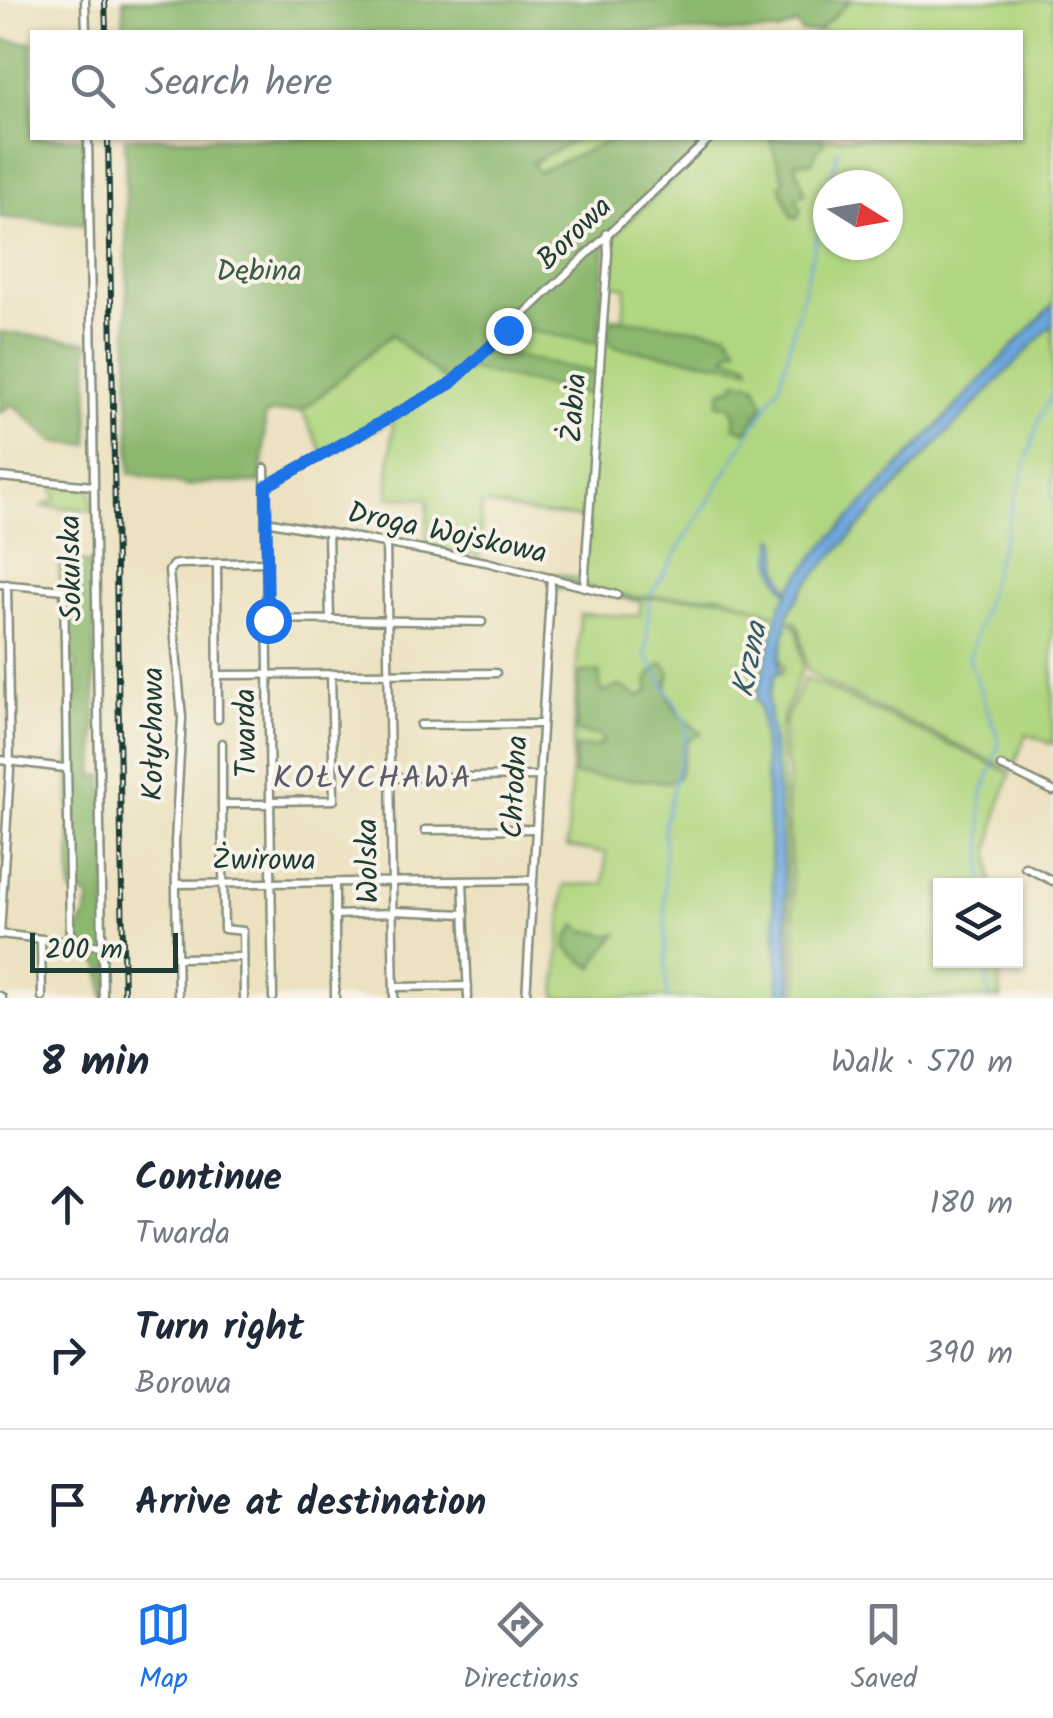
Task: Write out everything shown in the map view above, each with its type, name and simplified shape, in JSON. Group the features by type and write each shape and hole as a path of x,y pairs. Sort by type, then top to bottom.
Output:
{"street":[{"path":"84,0 86,30"},
{"name":"Sokulska","path":"88,140 102,998"},
{"name":"Borowa","path":"266,486 450,384 708,140"},
{"name":"Żabia","path":"584,588 608,233"},
{"name":"Twarda","path":"266,468 273,998"},
{"path":"0,477 93,486"},
{"name":"Droga Wojskowa","path":"266,522 475,560 617,595"},
{"path":"328,532 330,620"},
{"name":"Wolska","path":"386,543 394,998"},
{"name":"Kołychawa","path":"178,998 176,831 182,718 169,571 175,564 267,562"},
{"path":"217,563 218,720"},
{"name":"Chłodna","path":"526,998 552,578"},
{"path":"68,942 64,590 4,584 10,762 0,935 101,946"},
{"path":"268,620 482,622"},
{"path":"218,675 496,673"},
{"path":"222,804 334,800 331,674"},
{"path":"420,725 542,724"},
{"path":"222,742 224,929 242,932 244,998"},
{"path":"0,760 66,768"},
{"path":"1001,766 1053,791"},
{"path":"390,778 540,776"},
{"path":"425,830 536,829"},
{"path":"1025,867 1053,881"},
{"name":"Żwirowa","path":"176,884 533,880"},
{"path":"463,881 468,998"},
{"path":"334,883 335,998"},
{"path":"334,915 465,914"},
{"path":"41,939 42,998"},
{"path":"177,958 243,957"},
{"path":"394,987 468,986"}],"green space":[{"path":"123,0 851,0 819,30 800,30 797,24 783,30 124,30"},
{"path":"851,0 1053,0 1053,304 816,554 781,605 756,699 764,748 780,998 556,998 564,885 604,884 606,853 567,847 580,614 639,616 641,602 554,588 555,582 636,599 724,597 775,614 722,595 635,597 555,577 556,574 582,580 585,518 482,504 479,557 426,546 428,499 388,497 393,420 325,457 302,411 391,335 447,382 462,368 596,373 488,352 513,328 601,317 623,319 626,287 611,284 613,243 618,231 715,140 1023,140 1023,30 819,30"},
{"path":"0,40 30,43 30,140 85,140 86,225 0,217"},
{"name":"Dębina","path":"125,140 576,140 532,162 538,172 611,140 711,140 606,238 598,343 514,328 489,351 597,373 595,396 462,368 447,382 391,335 302,411 265,416 260,483 187,486 130,473"},
{"path":"576,140 612,140 538,173 532,163"},
{"path":"770,140 822,140 824,144 812,162 795,163 805,194 796,198 801,209 798,218 792,217 780,186 784,181"},
{"path":"615,319 727,332 738,348 725,356 748,362 750,368 614,347 607,339 608,327"},
{"path":"1053,324 1053,744 1026,734 1013,769 991,761 823,682 807,670 800,630 791,621 798,632 803,667 780,733 792,998 779,802 768,714 775,674 784,669 780,658 789,612 804,587"},
{"path":"0,332 88,342 89,445 54,442 13,404 0,413"},
{"path":"737,381 755,384 764,404 746,432 734,427 736,417 730,406 718,404 721,391"},
{"path":"52,483 89,489 92,510 43,506 56,499"},
{"path":"60,560 93,563 94,777 103,775 109,842 106,915 111,998 104,998 100,964 80,954 83,943 74,941 90,898 71,893 69,765 73,724 69,711 74,693 71,679 77,667 68,650 70,605 65,583 60,580"},
{"path":"660,664 670,673 667,689 672,703 702,733 687,741 678,778 667,782 574,775 575,748 599,746 603,740 597,735 576,732 579,675 599,672 603,692 620,686 640,697 649,690 651,673"},
{"path":"805,678 1011,773 990,850 992,878 933,878 933,968 999,968 1001,998 799,998 784,723"},
{"path":"576,925 608,936 618,933 594,968 567,948 567,939"}],"water":[{"path":"1053,304 1053,324 804,587 789,612 780,670 775,674 768,698 792,998 780,998 764,748 756,699 781,604 788,593 774,568 774,540 778,541 779,570 789,590 816,554"}],"waterway":[{"path":"833,170 838,150"},
{"path":"650,596 780,384 813,252"},
{"path":"1028,457 1039,419 1053,392"},
{"path":"1021,480 1027,460"},
{"path":"1016,495 1020,483"},
{"path":"989,588 1015,498"},
{"path":"985,603 988,591"},
{"path":"649,600 646,655 688,730 664,824 666,974"},
{"path":"984,606 969,659 998,738 994,760"},
{"path":"984,878 981,798 993,765"},
{"path":"986,968 987,976"},
{"path":"666,978 667,998"},
{"path":"987,979 989,998"}],"railway":[{"path":"105,0 106,30"},
{"path":"108,140 124,998"}],"district":[{"name":"KOŁYCHAWA","path":"373,779"}],"route":[{"path":"268,620 266,486 450,384 508,330"}],"water label":[{"name":"Krzna","path":"751,660"}]}
